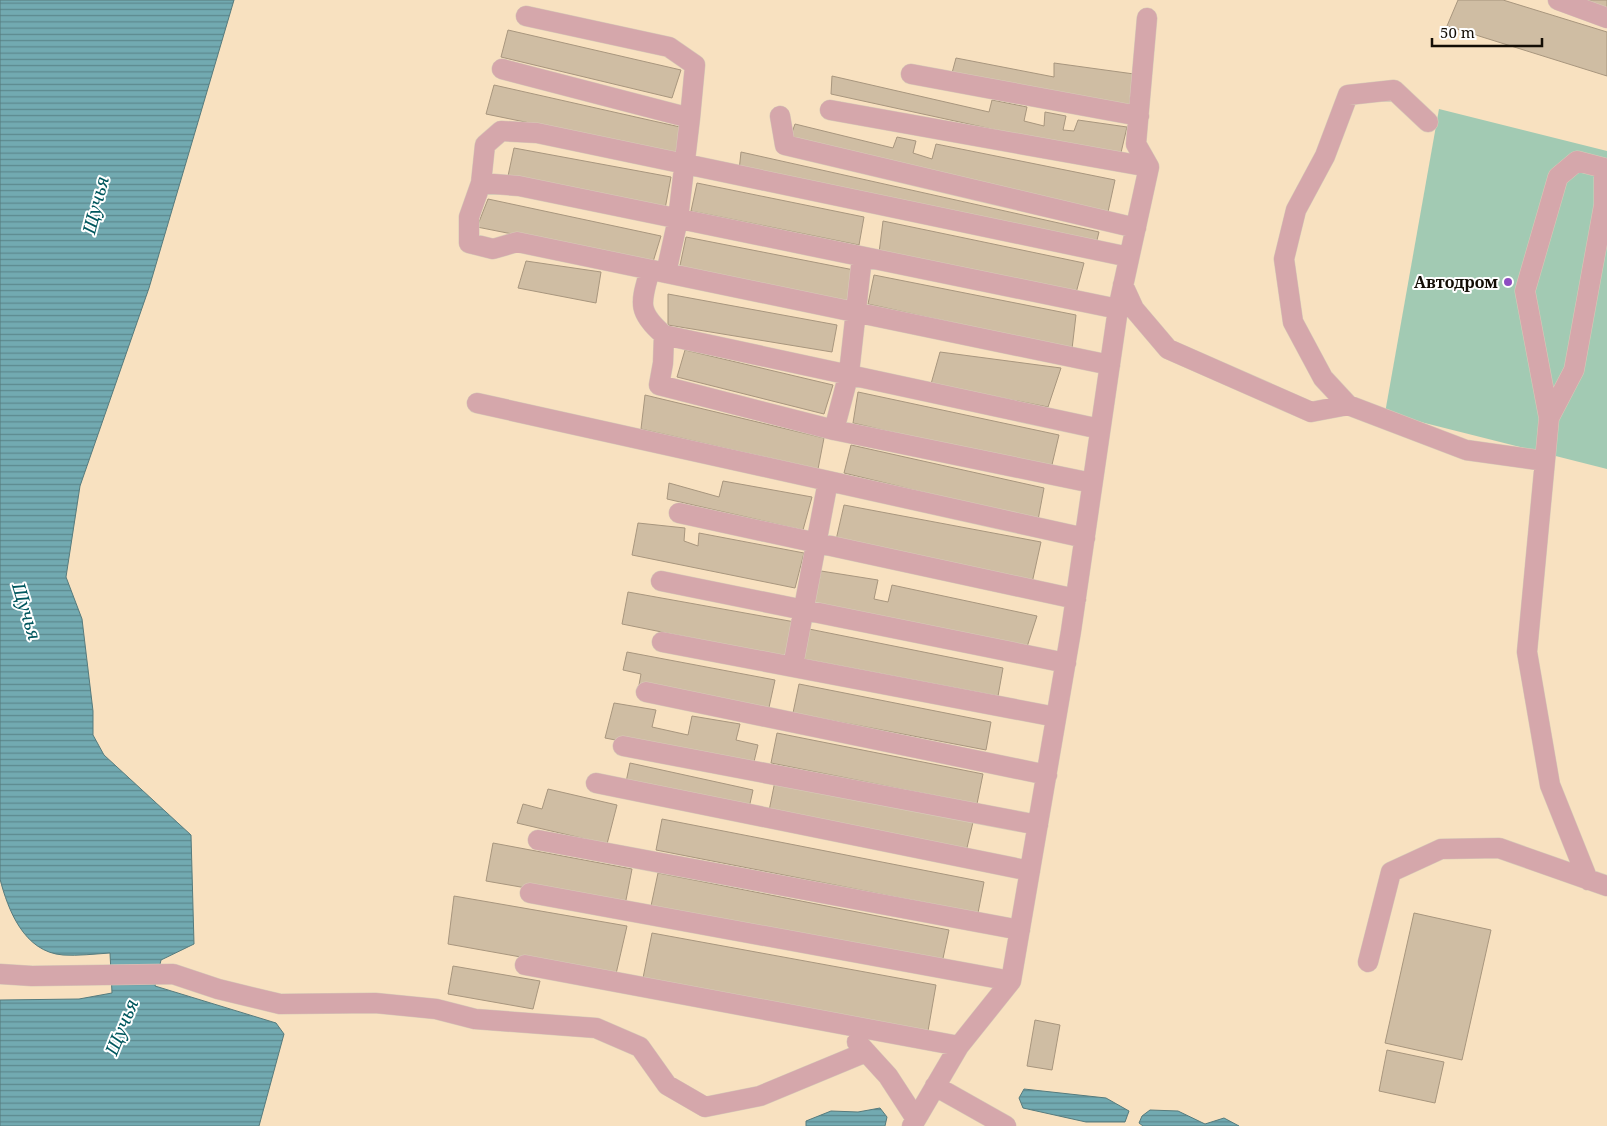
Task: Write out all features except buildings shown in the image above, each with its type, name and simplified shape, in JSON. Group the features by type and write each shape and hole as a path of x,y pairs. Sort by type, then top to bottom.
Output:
{"lane":[{"path":"1558,0 1607,18"},
{"path":"526,16 669,47 695,65 678,219 658,272 642,299 648,321 664,334 1100,429"},
{"path":"914,1123 959,1046 1011,981 1066,664 1118,309 1149,167 1136,144 1147,18"},
{"path":"502,69 690,118"},
{"path":"912,74 1139,116"},
{"path":"1428,122 1394,90 1348,95 1325,156 1296,210 1284,259 1293,322 1324,378 1348,405 1466,450 1545,461"},
{"path":"830,110 1149,167"},
{"path":"780,116 785,145 1136,228"},
{"path":"1110,365 517,242 493,249 469,243 468,217 481,183 485,145 502,131 537,133 1129,257"},
{"path":"1549,418 1574,370 1604,206 1604,168 1577,161 1558,177 1524,291 1549,418 1527,652 1550,785 1588,880"},
{"path":"481,183 519,186 1118,309"},
{"path":"834,430 848,373 862,257"},
{"path":"1123,285 1134,309 1168,349 1311,412 1348,405"},
{"path":"664,334 663,363 659,385 834,430 1092,483"},
{"path":"477,404 1084,538"},
{"path":"793,666 828,481"},
{"path":"679,513 1076,599"},
{"path":"661,581 1066,664"},
{"path":"662,642 1056,717"},
{"path":"646,692 1046,775"},
{"path":"623,746 1038,824"},
{"path":"596,783 1030,871"},
{"path":"538,840 1020,930"},
{"path":"1368,962 1391,872 1441,849 1499,848 1607,886"},
{"path":"530,893 1011,981"},
{"path":"525,965 959,1046"},
{"path":"0,974 32,976 173,974 218,989 280,1004 375,1003 436,1009 475,1018 596,1028 640,1047 667,1085 705,1107 760,1096 866,1052"},
{"path":"842,1024 888,1076 914,1123"},
{"path":"936,1086 1006,1126"}],"shaded area":[{"path":"0,0 1607,0 1607,1126 0,1126"}],"green space":[{"name":"Автодром","path":"1439,109 1607,151 1607,469 1385,413"}],"water":[{"name":"Щучья","path":"0,0 234,0 149,288 80,486 66,577 82,619 93,711 93,735 104,755 191,835 194,944 161,960 155,986 276,1023 284,1034 259,1126 0,1126 0,1000 79,999 112,993 110,953 63,955 49,952 38,946 28,938 13,916 0,879"},
{"path":"1024,1089 1106,1098 1129,1111 1125,1122 1086,1122 1023,1108 1019,1098"},
{"path":"880,1108 887,1117 885,1126 806,1126 806,1121 831,1111 858,1112"},
{"path":"1150,1110 1178,1111 1205,1124 1224,1118 1239,1126 1143,1126 1139,1123 1142,1116"}],"place":[{"name":"Автодром","path":"1508,282"}]}
